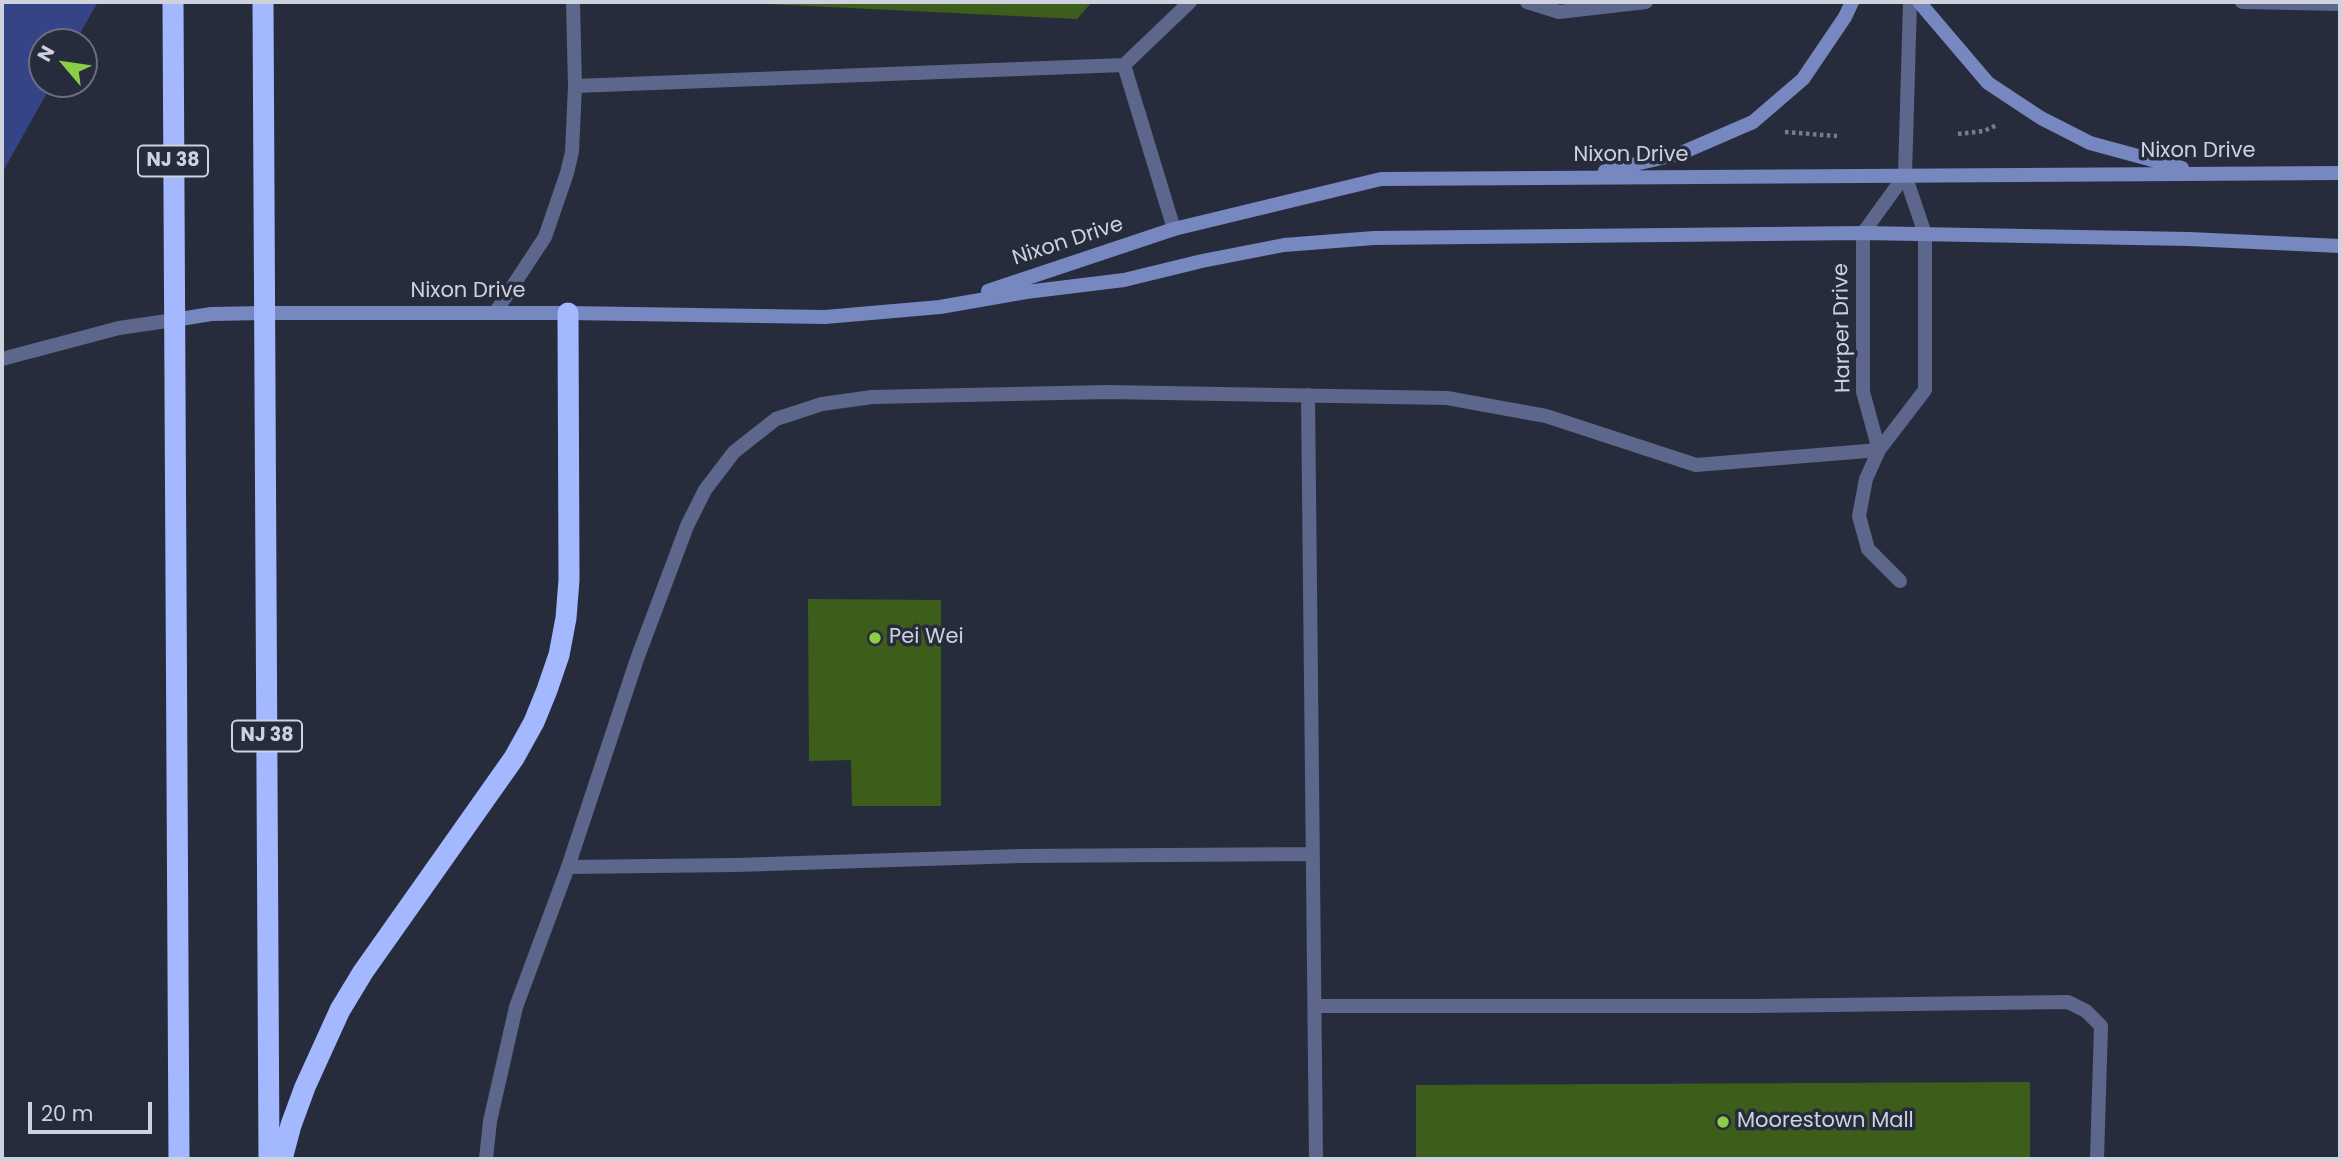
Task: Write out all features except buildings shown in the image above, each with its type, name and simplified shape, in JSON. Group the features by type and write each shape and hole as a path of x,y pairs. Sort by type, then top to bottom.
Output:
{"highway":[{"name":"NJ 38","path":"173,2 179,1159"},
{"name":"NJ 38","path":"262,2 269,1159"},
{"path":"282,1159 305,1087 340,1010 363,972 514,758 534,722 559,655 569,580 568,313"}],"street":[{"path":"495,313 545,237 557,208 572,152 575,86 573,2"},
{"path":"575,86 1124,65 1190,2"},
{"path":"1527,2 1559,12 1646,2"},
{"path":"1581,177 1679,154 1752,122 1803,79 1852,2"},
{"path":"1900,581 1868,549 1859,516 1866,480 1879,450 1925,390 1925,234 1905,174 1910,2"},
{"path":"1919,2 1988,83 2041,118 2090,143 2201,173"},
{"path":"2242,2 2340,4"},
{"path":"1124,65 1174,229"},
{"name":"Nixon Drive","path":"940,307 1174,229 1381,179 2340,173"},
{"name":"Harper Drive","path":"1879,450 1863,392 1863,233 1905,174"},
{"name":"Nixon Drive","path":"2,359 119,328 211,314 568,313 825,317 940,307 1026,292 1124,280 1202,261 1284,246 1348,240 1466,236 1863,233 2189,239 2340,246"},
{"path":"486,1159 490,1121 516,1007 568,867 637,659 687,526 705,490 734,452 776,419 822,404 872,397 1108,392 1308,394 1447,398 1497,407 1546,416 1696,465 1879,450"},
{"path":"1308,394 1316,1159"},
{"path":"568,867 1020,856 1313,855"},
{"path":"1315,1006 1741,1006 2067,1002 2086,1011 2101,1026 2097,1159"}],"path":[{"path":"1958,134 1984,131 1997,125"},
{"path":"1778,132 1837,136"}],"shaded area":[{"path":"2,2 98,2 83,28 28,28 28,98 44,98 2,173"}],"place":[{"name":"Pei Wei","path":"875,638"},
{"name":"Moorestown Mall","path":"1723,1122"}]}
